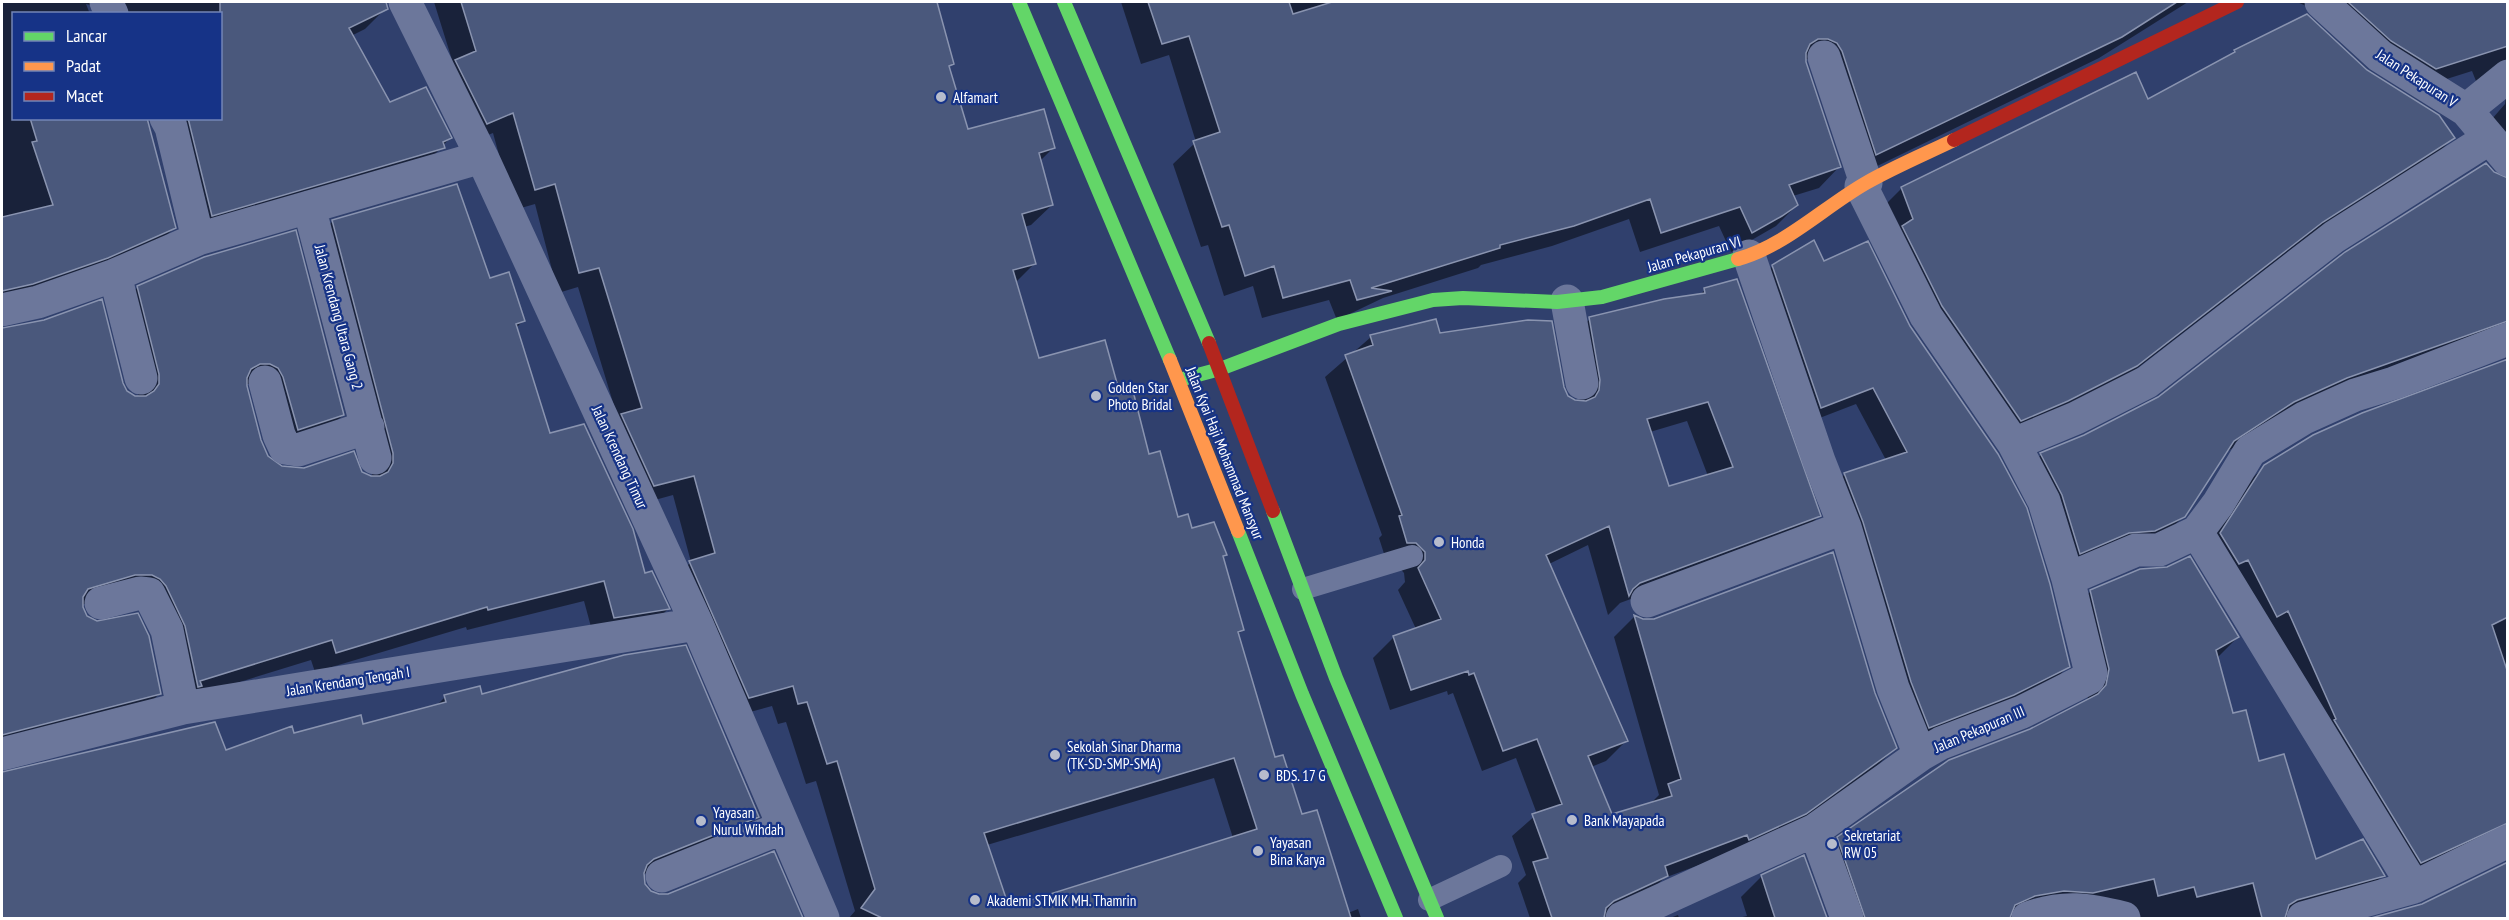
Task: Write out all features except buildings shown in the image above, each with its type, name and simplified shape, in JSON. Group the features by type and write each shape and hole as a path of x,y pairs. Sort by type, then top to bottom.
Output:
{"main road":[{"name":"Jalan Kyai Haji Mohammad Mansyur","path":"1019,2 1087,149 1179,380 1225,484 1302,694 1396,918"},
{"name":"Jalan Kyai Haji Mohammad Mansyur","path":"1064,2 1116,137 1220,369 1254,473 1303,589 1336,678 1433,909"},
{"name":"Jalan Pekapuran VI","path":"1179,380 1220,369 1339,324 1432,300 1463,298 1496,301 1567,301 1602,297 1749,256 1792,232 1863,184 2237,2"}],"street":[{"name":"Jalan Krendang Timur","path":"405,2 482,157 697,624 823,918"},
{"name":"Jalan Pekapuran V","path":"2321,2 2380,56 2466,110 2498,149"},
{"path":"1824,57 1863,184 1926,316 2013,444 2044,501 2068,579 2136,550 2159,550 2197,532 2218,504 2250,451 2326,407 2508,339"},
{"path":"2466,110 2508,76"},
{"path":"167,120 171,127 198,239"},
{"path":"2013,444 2076,418 2147,382 2334,237 2498,149"},
{"path":"2,310 38,302 115,275 198,239 482,157"},
{"name":"Jalan Krendang Utara Gang 2","path":"266,382 279,435 285,448 298,450 372,443 309,207"},
{"path":"1749,256 1819,461 1845,527 1893,688 1920,755"},
{"path":"115,275 141,378"},
{"path":"1567,301 1582,383"},
{"path":"1647,601 1845,527"},
{"path":"2197,532 2414,888"},
{"name":"Jalan Pekapuran III","path":"1622,918 1815,830 1920,755 1941,743 2022,712 2090,678 2091,673 2068,579"},
{"path":"101,603 149,594 166,630 183,708"},
{"name":"Jalan Krendang Tengah I","path":"2,754 183,708 697,624"},
{"path":"662,876 784,827"},
{"path":"1815,830 1847,918"},
{"path":"2303,918 2414,888 2508,841"},
{"path":"2028,918 2069,908 2124,918"}],"lane":[{"path":"1303,589 1412,556"},
{"path":"1433,909 1502,866"}],"traffic: fast":[{"path":"1019,2 1170,360"},
{"path":"1064,2 1209,343"},
{"path":"1179,380 1220,369 1339,324 1433,300 1463,298 1557,302 1602,297 1738,259"},
{"path":"1273,511 1336,678 1437,918"},
{"path":"1238,531 1302,694 1396,918"}],"traffic: slow":[{"path":"1738,259 1788,236 1877,177 1954,140"},
{"path":"1170,360 1238,531"}],"traffic: jam":[{"path":"1954,140 2237,2"},
{"path":"1209,343 1273,511"}],"place":[{"name":"Alfamart","path":"941,97"},
{"name":"Golden Star Photo Bridal","path":"1096,396"},
{"name":"Honda","path":"1439,542"},
{"name":"Sekolah Sinar Dharma (TK-SD-SMP-SMA)","path":"1055,755"},
{"name":"BDS. 17 G","path":"1264,775"},
{"name":"Bank Mayapada","path":"1572,820"},
{"name":"Yayasan Nurul Wihdah","path":"701,821"},
{"name":"Sekretariat RW 05","path":"1832,844"},
{"name":"Yayasan Bina Karya","path":"1258,851"},
{"name":"Akademi STMIK MH. Thamrin","path":"975,900"}]}
